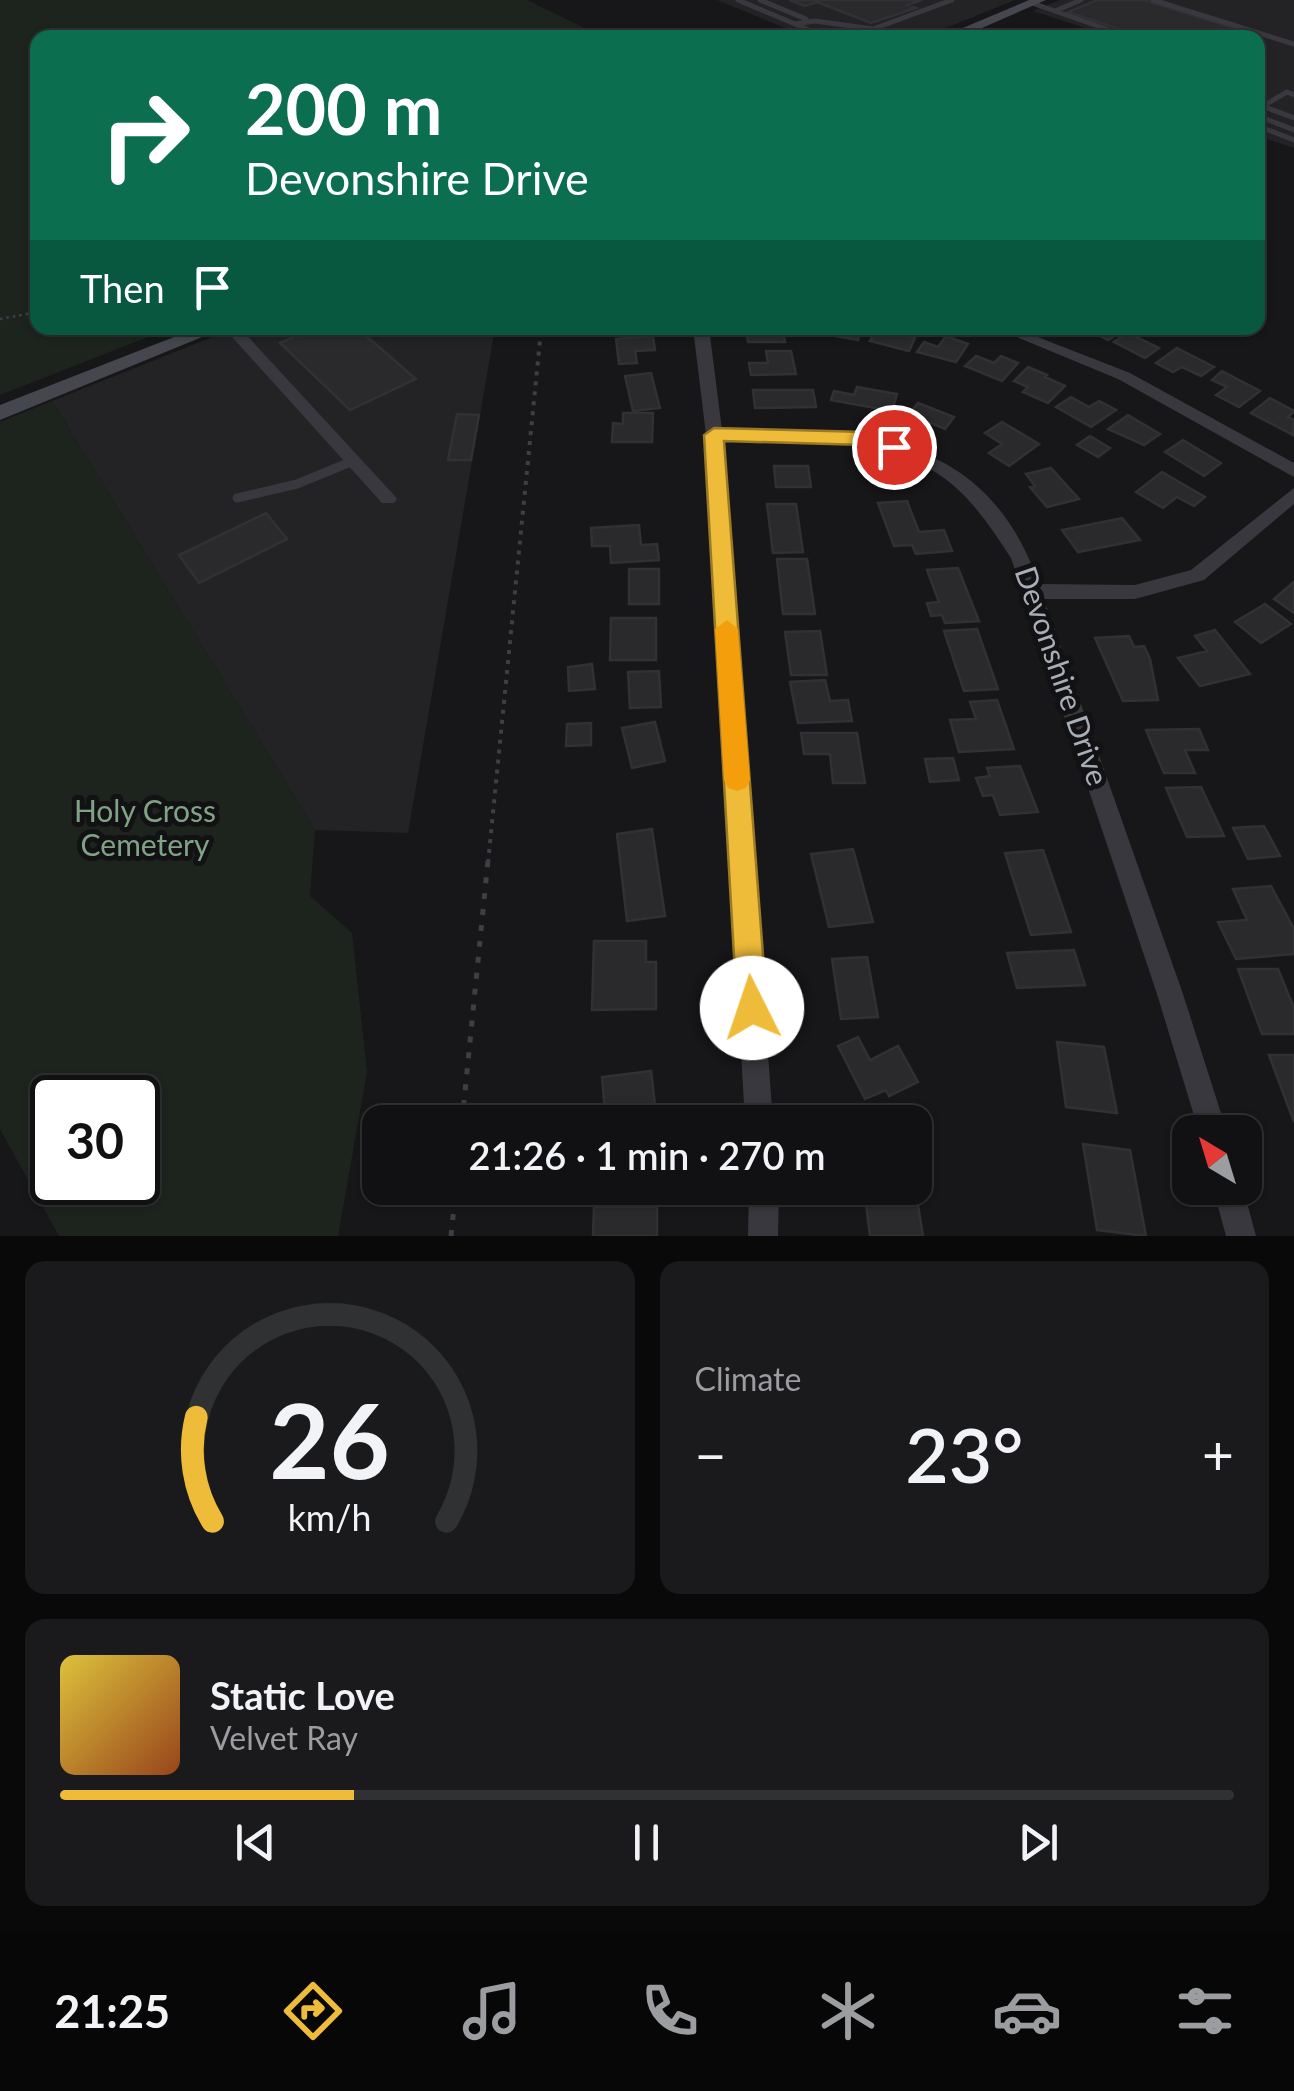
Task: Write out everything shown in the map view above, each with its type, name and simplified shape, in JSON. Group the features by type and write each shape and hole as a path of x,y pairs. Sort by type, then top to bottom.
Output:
{"street":[{"path":"966,30 1036,2"},
{"path":"0,413 196,335"},
{"path":"238,335 388,500"},
{"path":"702,335 714,435 759,1105"},
{"path":"1035,335 1124,376 1294,470"},
{"name":"Devonshire Drive","path":"714,435 865,438 924,456 962,480 996,516 1020,556 1164,975 1208,1115"},
{"path":"1032,591 1135,592 1197,575 1294,494"},
{"path":"763,1236 764,1205"},
{"path":"1233,1205 1241,1236"}],"lane":[{"path":"738,0 808,30"},
{"path":"760,0 807,20 873,29 953,0"},
{"path":"1054,11 1081,0"},
{"path":"1152,0 1249,30"},
{"path":"1036,2 1109,30"},
{"path":"794,24 807,20"},
{"path":"1265,35 1294,44"},
{"path":"1265,106 1288,92 1294,95"},
{"path":"1277,98 1294,104"},
{"path":"1265,111 1294,118"},
{"path":"1265,113 1294,130"},
{"path":"1265,129 1294,140"},
{"path":"237,498 297,484 352,460"}],"path":[{"path":"0,319 30,313"},
{"path":"464,1105 541,335"},
{"path":"450,1236 454,1205"}],"shaded area":[{"path":"717,0 1015,0 941,30 790,30"},
{"path":"1060,0 1294,0 1294,148 1265,138 1265,30 1091,30 1033,11"},
{"path":"217,335 494,335 408,833 315,830 52,401"}],"green space":[{"path":"0,0 527,0 589,30 30,30 30,335 153,335 0,395"},
{"name":"Holy Cross Cemetery","path":"52,401 315,830 310,896 352,933 367,1072 338,1236 59,1236 42,1205 160,1205 160,1075 30,1075 30,1183 0,1129 0,422"}],"building":[{"path":"789,0 922,0 907,5 916,8 871,23 817,2 805,6"},
{"path":"1097,0 1144,0 1240,30 1123,30 1068,12"},
{"path":"299,335 365,335 416,379 350,410 280,343"},
{"path":"747,335 784,335 785,342 748,342"},
{"path":"830,335 859,335 858,340"},
{"path":"873,335 915,338 909,351 870,341"},
{"path":"1132,335 1159,348 1145,358 1114,342"},
{"path":"653,336 655,350 635,351 637,363 619,364 616,339"},
{"path":"946,336 968,344 956,362 917,352 924,342 938,347"},
{"path":"1177,348 1214,367 1201,376 1182,367 1173,372 1156,363"},
{"path":"766,351 791,351 796,374 751,375 749,363 768,363"},
{"path":"976,356 994,363 1001,356 1018,363 1002,381 965,366"},
{"path":"1028,367 1065,386 1048,403 1023,392 1028,387 1014,381"},
{"path":"1222,371 1260,391 1239,407 1216,395 1227,387 1212,380"},
{"path":"651,373 660,408 633,411 625,376"},
{"path":"857,387 897,394 892,411 831,400 834,391 854,395"},
{"path":"753,390 813,390 816,407 755,408"},
{"path":"1071,397 1089,407 1099,401 1116,410 1091,427 1056,407"},
{"path":"1270,398 1294,411 1288,417 1294,420 1293,435 1251,413"},
{"path":"918,403 954,417 945,429 909,414"},
{"path":"623,413 653,413 652,442 612,442 613,423 623,424"},
{"path":"457,414 479,415 471,460 448,460"},
{"path":"1128,415 1160,434 1144,445 1108,429"},
{"path":"1002,422 1039,444 1009,466 989,453 1002,444 985,433"},
{"path":"1090,436 1110,448 1098,457 1077,445"},
{"path":"1183,440 1221,463 1204,476 1165,452"},
{"path":"774,466 808,466 811,487 776,487"},
{"path":"1051,468 1079,499 1047,507 1030,487 1035,486 1026,474"},
{"path":"1162,472 1205,497 1194,506 1177,497 1163,508 1136,492"},
{"path":"907,501 919,532 944,530 952,551 916,554 912,545 894,546 878,503"},
{"path":"767,504 796,504 803,552 773,553"},
{"path":"266,513 287,539 199,583 179,555"},
{"path":"1122,518 1140,540 1078,552 1062,530"},
{"path":"639,525 641,545 657,544 659,560 611,563 610,546 592,546 591,528"},
{"path":"777,559 807,559 815,614 783,614"},
{"path":"958,568 979,621 945,623 942,615 931,616 927,603 939,602 927,570"},
{"path":"629,569 659,569 659,604 629,604"},
{"path":"1294,582 1294,613 1274,599"},
{"path":"1265,604 1291,624 1261,643 1235,622"},
{"path":"611,618 656,618 656,660 610,660"},
{"path":"977,629 998,689 964,691 944,631"},
{"path":"1215,630 1250,674 1200,686 1178,658 1207,651 1195,636"},
{"path":"820,631 827,675 791,675 785,632"},
{"path":"1129,636 1134,647 1144,646 1150,659 1158,700 1123,701 1095,638"},
{"path":"592,664 595,689 569,691 568,667"},
{"path":"659,671 661,707 630,708 628,672"},
{"path":"825,680 830,701 848,700 852,721 798,723 790,682"},
{"path":"997,700 1014,749 959,752 950,720 976,719 970,702"},
{"path":"655,722 665,761 632,768 622,728"},
{"path":"591,723 591,745 566,746 567,724"},
{"path":"1199,729 1208,750 1185,750 1195,773 1164,773 1146,730"},
{"path":"801,733 857,733 865,783 833,783 830,754 804,754"},
{"path":"953,758 959,780 930,782 925,759"},
{"path":"1020,766 1038,812 1000,815 993,795 983,796 976,778 990,776 987,768"},
{"path":"1201,787 1224,836 1187,837 1166,788"},
{"path":"1264,826 1280,856 1248,859 1233,828"},
{"path":"652,829 665,916 627,921 617,834"},
{"path":"853,849 873,922 829,927 811,854"},
{"path":"1043,850 1071,932 1031,935 1005,853"},
{"path":"1271,886 1294,929 1294,954 1236,959 1218,922 1247,920 1233,889"},
{"path":"594,941 646,941 646,962 656,962 656,1009 592,1010"},
{"path":"1074,950 1085,985 1017,988 1007,953"},
{"path":"867,957 878,1017 841,1019 832,959"},
{"path":"1238,969 1278,969 1294,1008 1294,1034 1262,1034"},
{"path":"858,1037 870,1060 898,1046 918,1082 889,1096 886,1090 865,1099 838,1046"},
{"path":"1057,1042 1104,1047 1117,1113 1066,1107"},
{"path":"1269,1055 1294,1055 1294,1122"},
{"path":"651,1071 655,1105 604,1105 602,1077"},
{"path":"1083,1144 1130,1150 1146,1236 1097,1230"},
{"path":"866,1205 918,1205 923,1236 870,1236"},
{"path":"594,1207 657,1207 657,1236 593,1236"}],"slow traffic":[{"path":"727,629 737,780"}],"route":[{"path":"752,1008 714,435 865,438 894,447"}]}
